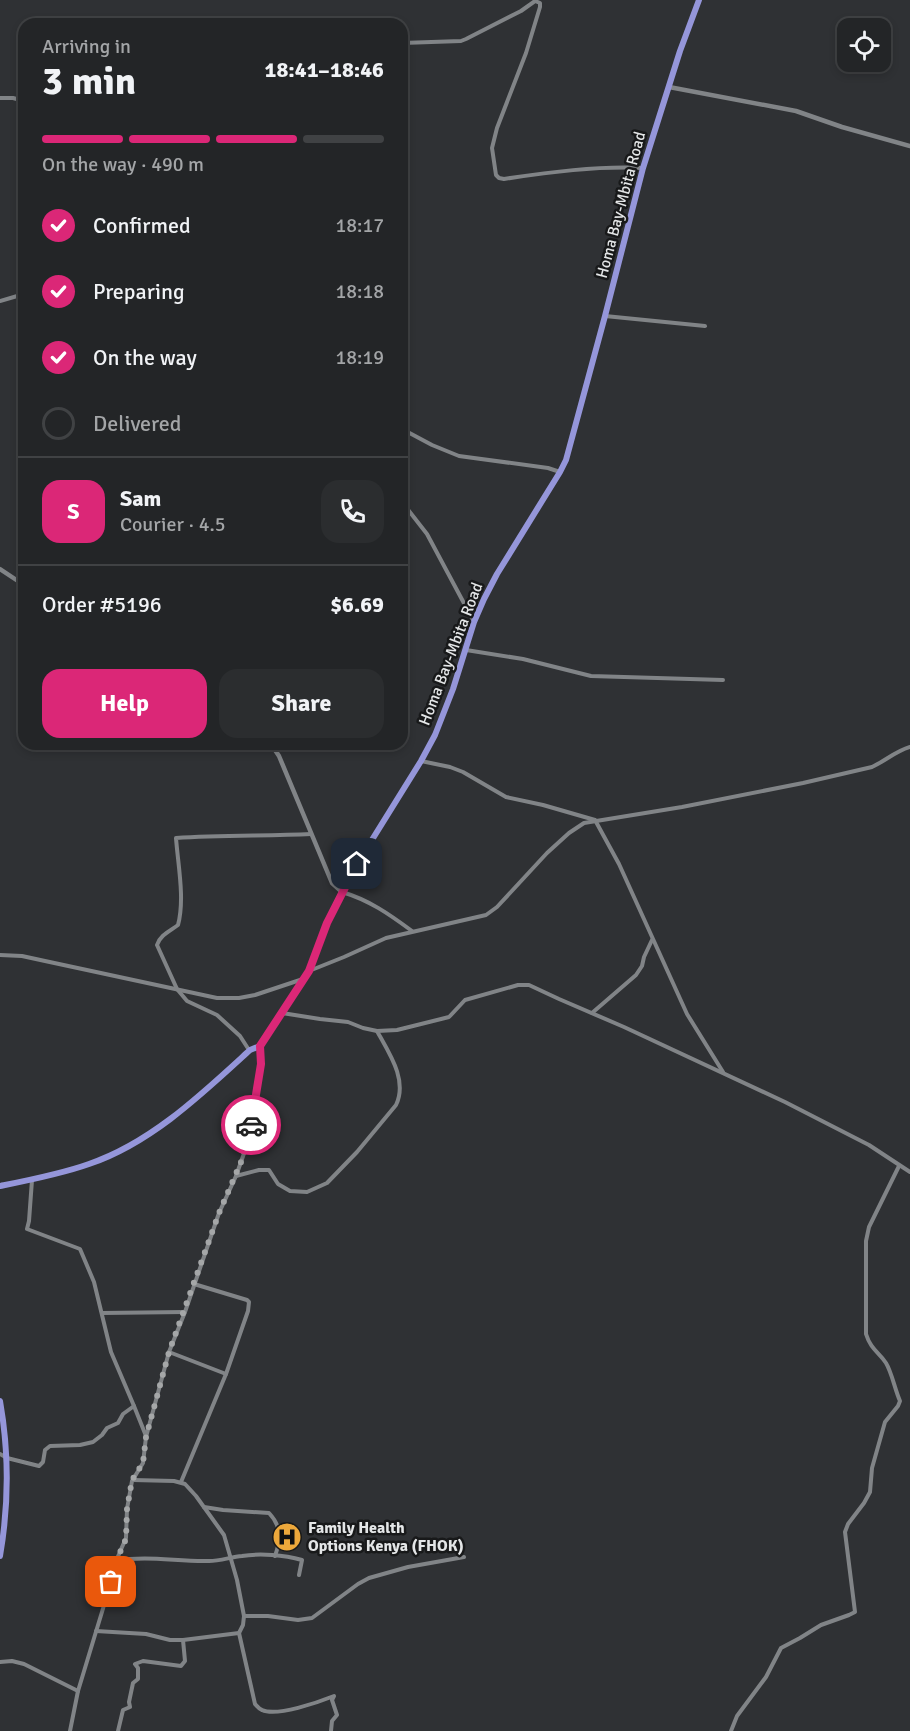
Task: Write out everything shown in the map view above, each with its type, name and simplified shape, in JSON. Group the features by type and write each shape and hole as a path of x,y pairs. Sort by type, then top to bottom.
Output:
{"highway":[{"name":"Homa Bay-Mbita Road","path":"260,1046 309,971 327,923 342,892 435,735 450,698 474,622 497,574 561,472 577,422 644,168 680,51 699,0"},
{"path":"0,1186 89,1165 134,1143 181,1110 250,1050 260,1046"},
{"path":"0,1401 7,1458 6,1513 0,1556"}],"street":[{"path":"408,43 461,41 537,1 540,7 530,42 497,128 492,148 495,175 504,178 549,172 622,167 644,168"},
{"path":"669,87 796,111 910,146"},
{"path":"0,98 18,99"},
{"path":"0,301 18,296"},
{"path":"605,316 705,326"},
{"path":"408,432 459,456 561,472"},
{"path":"408,510 427,534 474,622"},
{"path":"0,569 18,581"},
{"path":"465,650 523,658 591,676 723,680"},
{"path":"309,971 386,938 486,915 497,907 547,853 584,823 682,807 803,783 881,763 910,747"},
{"path":"275,750 332,883 342,892 361,898 391,915 412,931"},
{"path":"421,761 463,772 506,797 595,820 619,864 687,1014 724,1072"},
{"path":"250,1050 224,1020 187,1001 177,989 157,945 164,935 178,925 180,917 181,901 176,838 311,834"},
{"path":"591,1013 636,975 642,966 652,939"},
{"path":"0,955 45,960 208,997 239,998 255,995 303,978"},
{"path":"282,1013 348,1022 378,1031 397,1030 444,1019 453,1015 465,1000 524,984 724,1072 848,1133 910,1172"},
{"path":"236,1176 269,1170 281,1188 290,1191 308,1192 327,1183 363,1144 396,1105 400,1097 401,1087 396,1067 378,1031"},
{"path":"70,1731 78,1691 116,1561 126,1539 127,1509 132,1480 143,1463 146,1437 169,1352 219,1213 247,1145 261,1064 260,1046"},
{"path":"731,1731 738,1716 766,1677 781,1648 821,1625 855,1612 845,1532 870,1492 872,1468 885,1422 900,1401 885,1362 872,1347 866,1334 866,1241 869,1227 899,1166"},
{"path":"32,1179 27,1229 80,1249 94,1282 111,1353 146,1437"},
{"path":"181,1482 226,1374 249,1302 194,1284"},
{"path":"102,1313 185,1312"},
{"path":"169,1352 226,1374"},
{"path":"0,1454 39,1466 43,1462 45,1450 48,1447 93,1442 107,1428 118,1423 123,1414 134,1406"},
{"path":"132,1480 181,1482 189,1487 224,1536 237,1580 244,1616 239,1633 255,1704 262,1710 270,1712 317,1703 334,1696 332,1700 337,1716 332,1721 331,1731"},
{"path":"204,1507 269,1513 279,1527 280,1541 275,1556"},
{"path":"116,1561 144,1558 171,1561 215,1561 252,1555 293,1557 302,1560 299,1575"},
{"path":"244,1616 298,1620 312,1618 369,1578 408,1567 464,1557"},
{"path":"96,1631 146,1634 170,1640 239,1633"},
{"path":"118,1731 123,1710 130,1707 133,1683 138,1679 138,1668 135,1664 142,1661 181,1666 185,1661 183,1640"},
{"path":"0,1662 12,1661 24,1664 78,1691"}],"way so far":[{"path":"111,1582 116,1561 126,1539 127,1509 132,1480 143,1463 146,1437 169,1352 219,1213 236,1176 247,1145 251,1125"}],"place":[{"name":"Family Health Options Kenya (FHOK)","path":"287,1537"}],"route":[{"path":"251,1125 261,1064 260,1046 309,971 327,923 357,864"}]}
